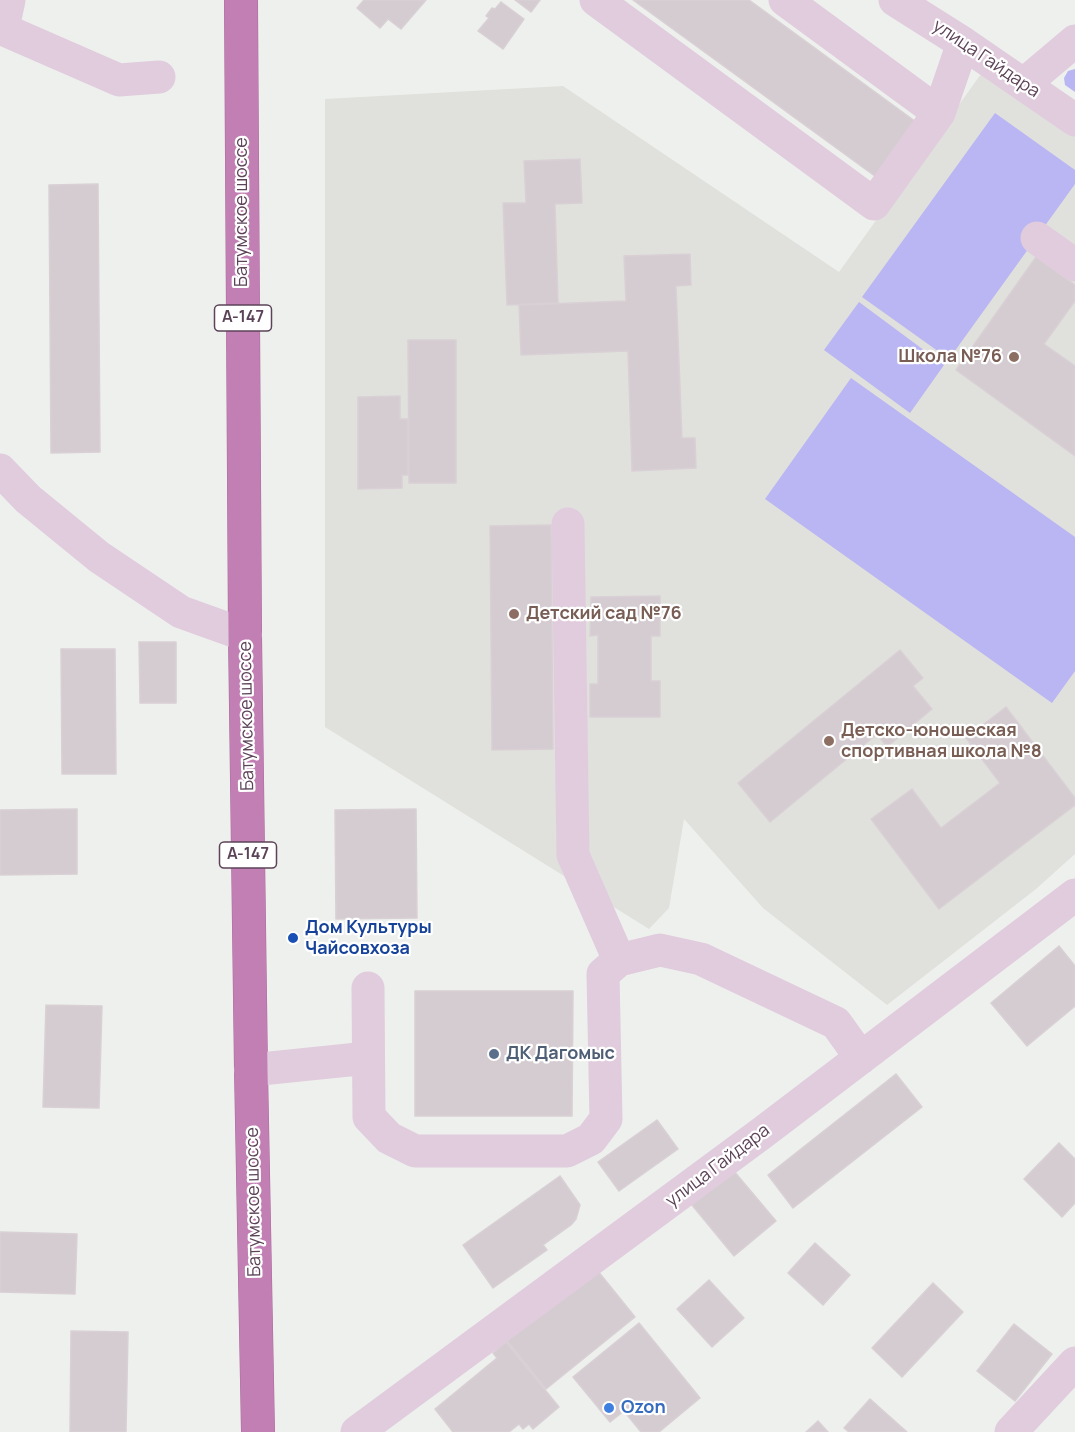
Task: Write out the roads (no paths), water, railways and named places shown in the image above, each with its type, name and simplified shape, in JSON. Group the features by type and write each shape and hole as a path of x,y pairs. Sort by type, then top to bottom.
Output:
{"highway":[{"name":"Батумское шоссе","path":"241,0 251,1070 258,1432"}],"street":[{"path":"596,0 874,204 939,113 963,43"},
{"path":"785,0 939,113"},
{"name":"улица Гайдара","path":"895,0 963,43 1075,120"},
{"path":"4,19 119,80 159,76"},
{"path":"1024,84 1075,41"},
{"path":"1037,238 1075,265"},
{"path":"0,470 28,499 99,557 181,612 246,635"},
{"path":"568,524 573,855 619,960"},
{"name":"улица Гайдара","path":"357,1432 762,1133 1075,895"},
{"path":"368,988 369,1117 389,1138 415,1150 567,1151 591,1139 606,1119 603,974 619,960 660,950 701,959 836,1023 861,1058"},
{"path":"251,1070 368,1058"},
{"path":"1011,1432 1075,1363"}],"place":[{"name":"Школа №76","path":"1014,357"},
{"name":"Детский сад №76","path":"514,614"},
{"name":"Детско-юношеская спортивная школа №8","path":"829,741"},
{"name":"Дом Культуры Чайсовхоза","path":"293,938"},
{"name":"ДК Дагомыс","path":"494,1054"},
{"name":"Ozon","path":"609,1408"}]}
